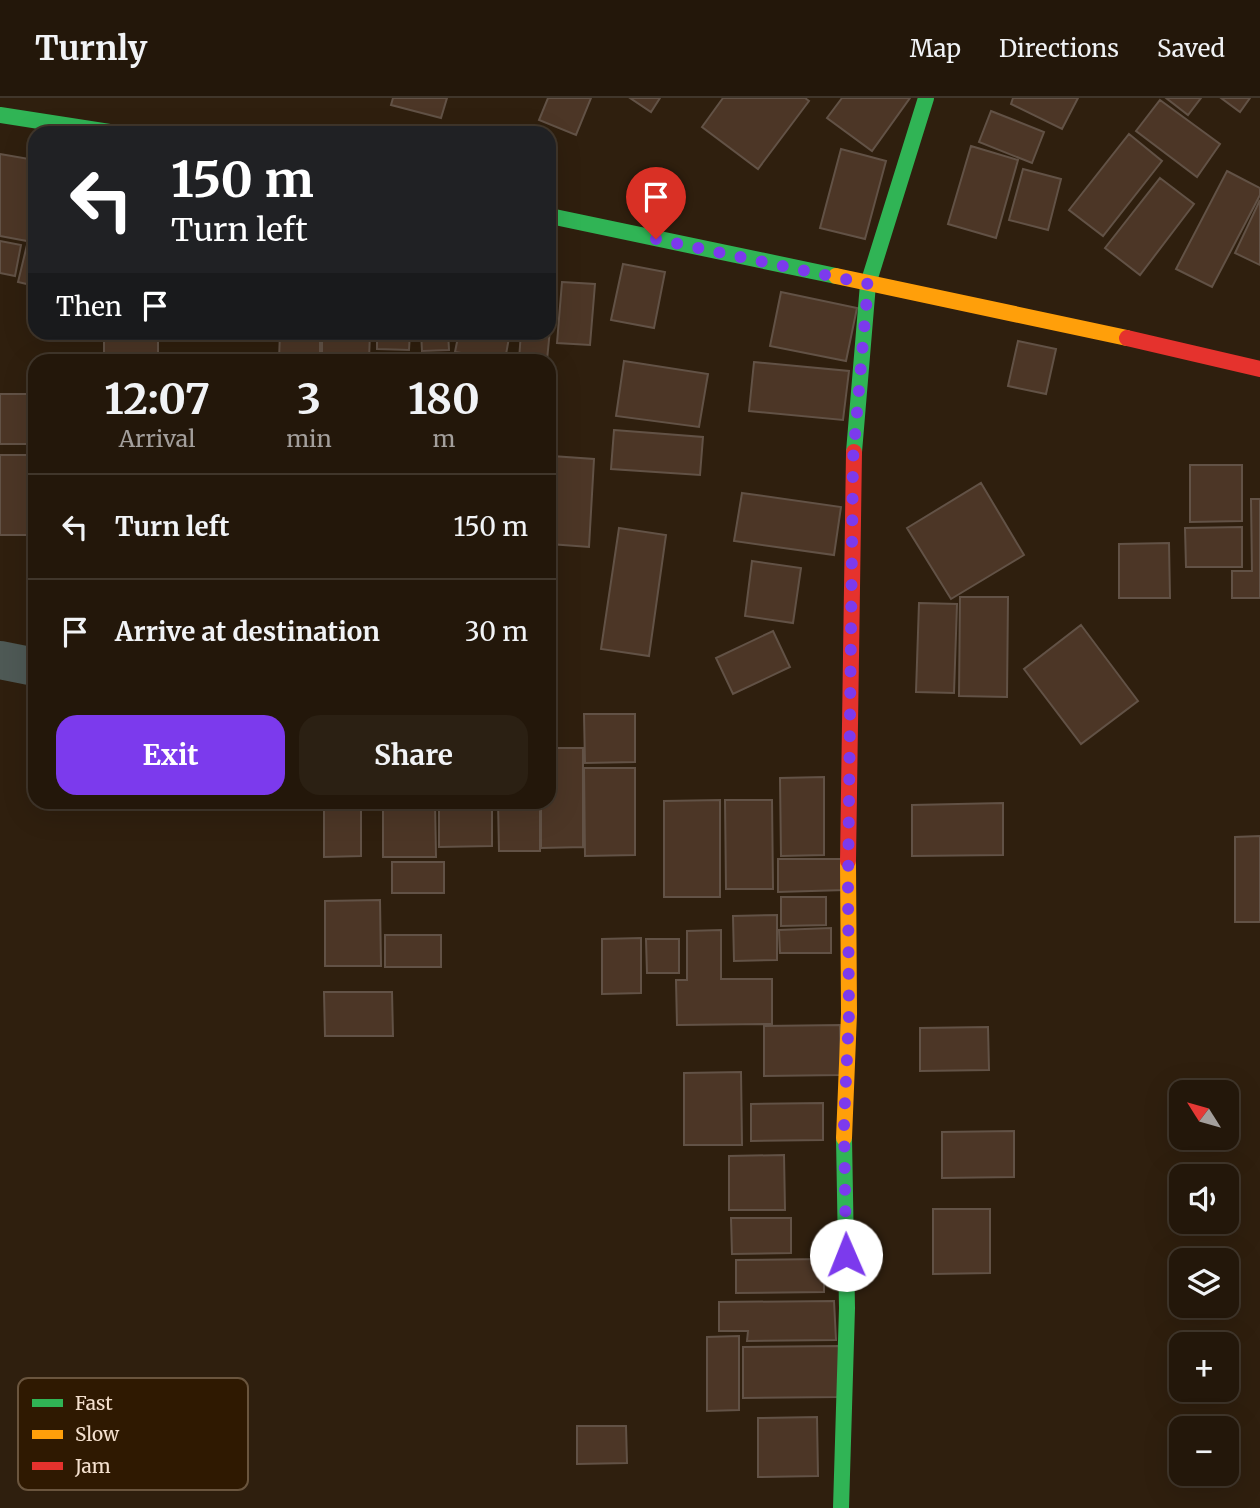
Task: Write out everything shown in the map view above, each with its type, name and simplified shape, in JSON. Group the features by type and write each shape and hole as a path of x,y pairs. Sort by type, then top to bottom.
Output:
{"street":[{"path":"841,1508 847,1308 844,1122 849,1014 853,459 868,284 926,98"},
{"path":"0,115 71,126"},
{"path":"556,217 1047,320 1260,369"},
{"path":"0,660 28,666"}],"building":[{"path":"393,98 447,98 441,118 391,105"},
{"path":"548,98 591,98 576,135 539,120"},
{"path":"630,98 660,98 651,112"},
{"path":"723,98 805,98 809,101 758,169 702,127"},
{"path":"842,98 910,98 872,151 827,118"},
{"path":"1013,98 1078,98 1062,129 1011,104"},
{"path":"1166,98 1201,98 1188,115"},
{"path":"1221,98 1250,98 1240,112"},
{"path":"1160,100 1220,144 1197,177 1136,131"},
{"path":"991,111 1044,132 1032,163 979,142"},
{"path":"1129,134 1162,161 1103,236 1069,210"},
{"path":"971,146 1018,160 996,238 948,224"},
{"path":"841,149 886,161 865,239 820,228"},
{"path":"0,154 28,159 27,241 0,236"},
{"path":"1023,169 1061,179 1048,230 1009,220"},
{"path":"1227,171 1260,188 1260,195 1212,287 1176,269"},
{"path":"1160,178 1194,204 1140,275 1105,248"},
{"path":"1260,200 1260,265 1235,253"},
{"path":"0,241 21,245 15,276 0,273"},
{"path":"28,241 28,284 18,282"},
{"path":"623,264 665,272 654,328 611,320"},
{"path":"562,282 595,284 590,345 557,343"},
{"path":"781,292 857,308 846,361 770,346"},
{"path":"104,340 158,340 158,354 104,354"},
{"path":"280,340 320,340 320,354 279,354"},
{"path":"322,340 370,340 369,354 322,354"},
{"path":"377,340 410,340 409,350 377,349"},
{"path":"421,340 448,340 449,350 422,351"},
{"path":"457,340 509,340 506,354 455,352"},
{"path":"520,340 549,340 548,354 519,354"},
{"path":"1018,341 1056,349 1046,394 1008,386"},
{"path":"624,361 708,374 699,427 616,416"},
{"path":"754,362 849,371 843,420 749,411"},
{"path":"0,394 28,394 28,444 0,444"},
{"path":"614,430 703,437 700,475 611,469"},
{"path":"0,455 28,455 28,535 0,535"},
{"path":"556,456 594,459 589,547 556,544"},
{"path":"1190,465 1242,465 1242,521 1190,522"},
{"path":"981,483 1024,555 951,599 907,528"},
{"path":"742,493 841,507 834,555 734,541"},
{"path":"1251,499 1260,499 1260,598 1232,598 1232,571 1252,571"},
{"path":"1242,527 1242,567 1186,567 1185,528"},
{"path":"619,528 666,535 649,656 601,649"},
{"path":"1169,543 1170,598 1119,598 1119,544"},
{"path":"752,561 801,568 793,623 745,616"},
{"path":"960,597 1008,597 1007,697 959,696"},
{"path":"919,603 957,604 954,693 916,692"},
{"path":"1081,625 1138,701 1081,744 1024,669"},
{"path":"773,631 790,667 733,694 716,658"},
{"path":"584,714 635,714 635,762 585,763"},
{"path":"556,748 583,748 583,847 541,848 541,809 556,809"},
{"path":"584,768 635,768 635,855 585,856"},
{"path":"824,777 824,855 781,856 780,778"},
{"path":"720,800 720,897 664,897 664,801"},
{"path":"725,800 772,800 773,889 726,889"},
{"path":"1003,803 1003,855 912,856 912,805"},
{"path":"324,809 361,809 361,856 324,857"},
{"path":"383,809 435,809 436,857 383,857"},
{"path":"492,809 492,846 439,847 439,810"},
{"path":"498,809 540,809 540,851 499,851"},
{"path":"1260,836 1260,922 1235,922 1235,837"},
{"path":"778,859 845,859 845,890 778,892"},
{"path":"392,862 444,862 444,893 392,893"},
{"path":"781,897 826,897 826,925 781,926"},
{"path":"380,900 381,966 325,966 325,901"},
{"path":"777,915 777,960 734,961 733,916"},
{"path":"831,928 831,953 780,953 779,930"},
{"path":"721,930 721,979 772,979 772,1024 677,1025 676,980 687,980 687,931"},
{"path":"385,935 441,935 441,967 385,967"},
{"path":"641,938 641,993 602,994 602,939"},
{"path":"646,939 679,939 679,973 647,973"},
{"path":"324,992 392,992 393,1036 325,1036"},
{"path":"840,1025 841,1075 764,1076 764,1026"},
{"path":"988,1027 989,1070 920,1071 920,1028"},
{"path":"741,1072 742,1145 684,1145 684,1073"},
{"path":"823,1103 823,1140 751,1141 751,1104"},
{"path":"1014,1131 1014,1177 942,1178 942,1132"},
{"path":"784,1155 785,1210 729,1210 729,1156"},
{"path":"933,1209 990,1209 990,1273 933,1274"},
{"path":"731,1218 791,1218 791,1253 732,1254"},
{"path":"824,1259 824,1292 736,1293 736,1260"},
{"path":"834,1301 836,1340 747,1341 748,1331 719,1331 719,1302"},
{"path":"739,1336 739,1410 707,1411 707,1337"},
{"path":"839,1346 839,1397 743,1398 743,1347"},
{"path":"817,1417 818,1476 758,1477 758,1418"},
{"path":"577,1426 626,1426 627,1463 577,1464"}],"traffic: fast":[{"path":"854,452 868,284 926,98"},
{"path":"0,115 71,126"},
{"path":"556,217 836,276"},
{"path":"841,1508 847,1308 844,1138"}],"traffic: slow":[{"path":"836,276 1127,338"},
{"path":"844,1138 849,1014 848,861"}],"traffic: jam":[{"path":"1127,338 1260,369"},
{"path":"848,861 854,452"}],"route":[{"path":"656,239 868,284 853,459 849,1014 844,1122 846,1255"}]}
